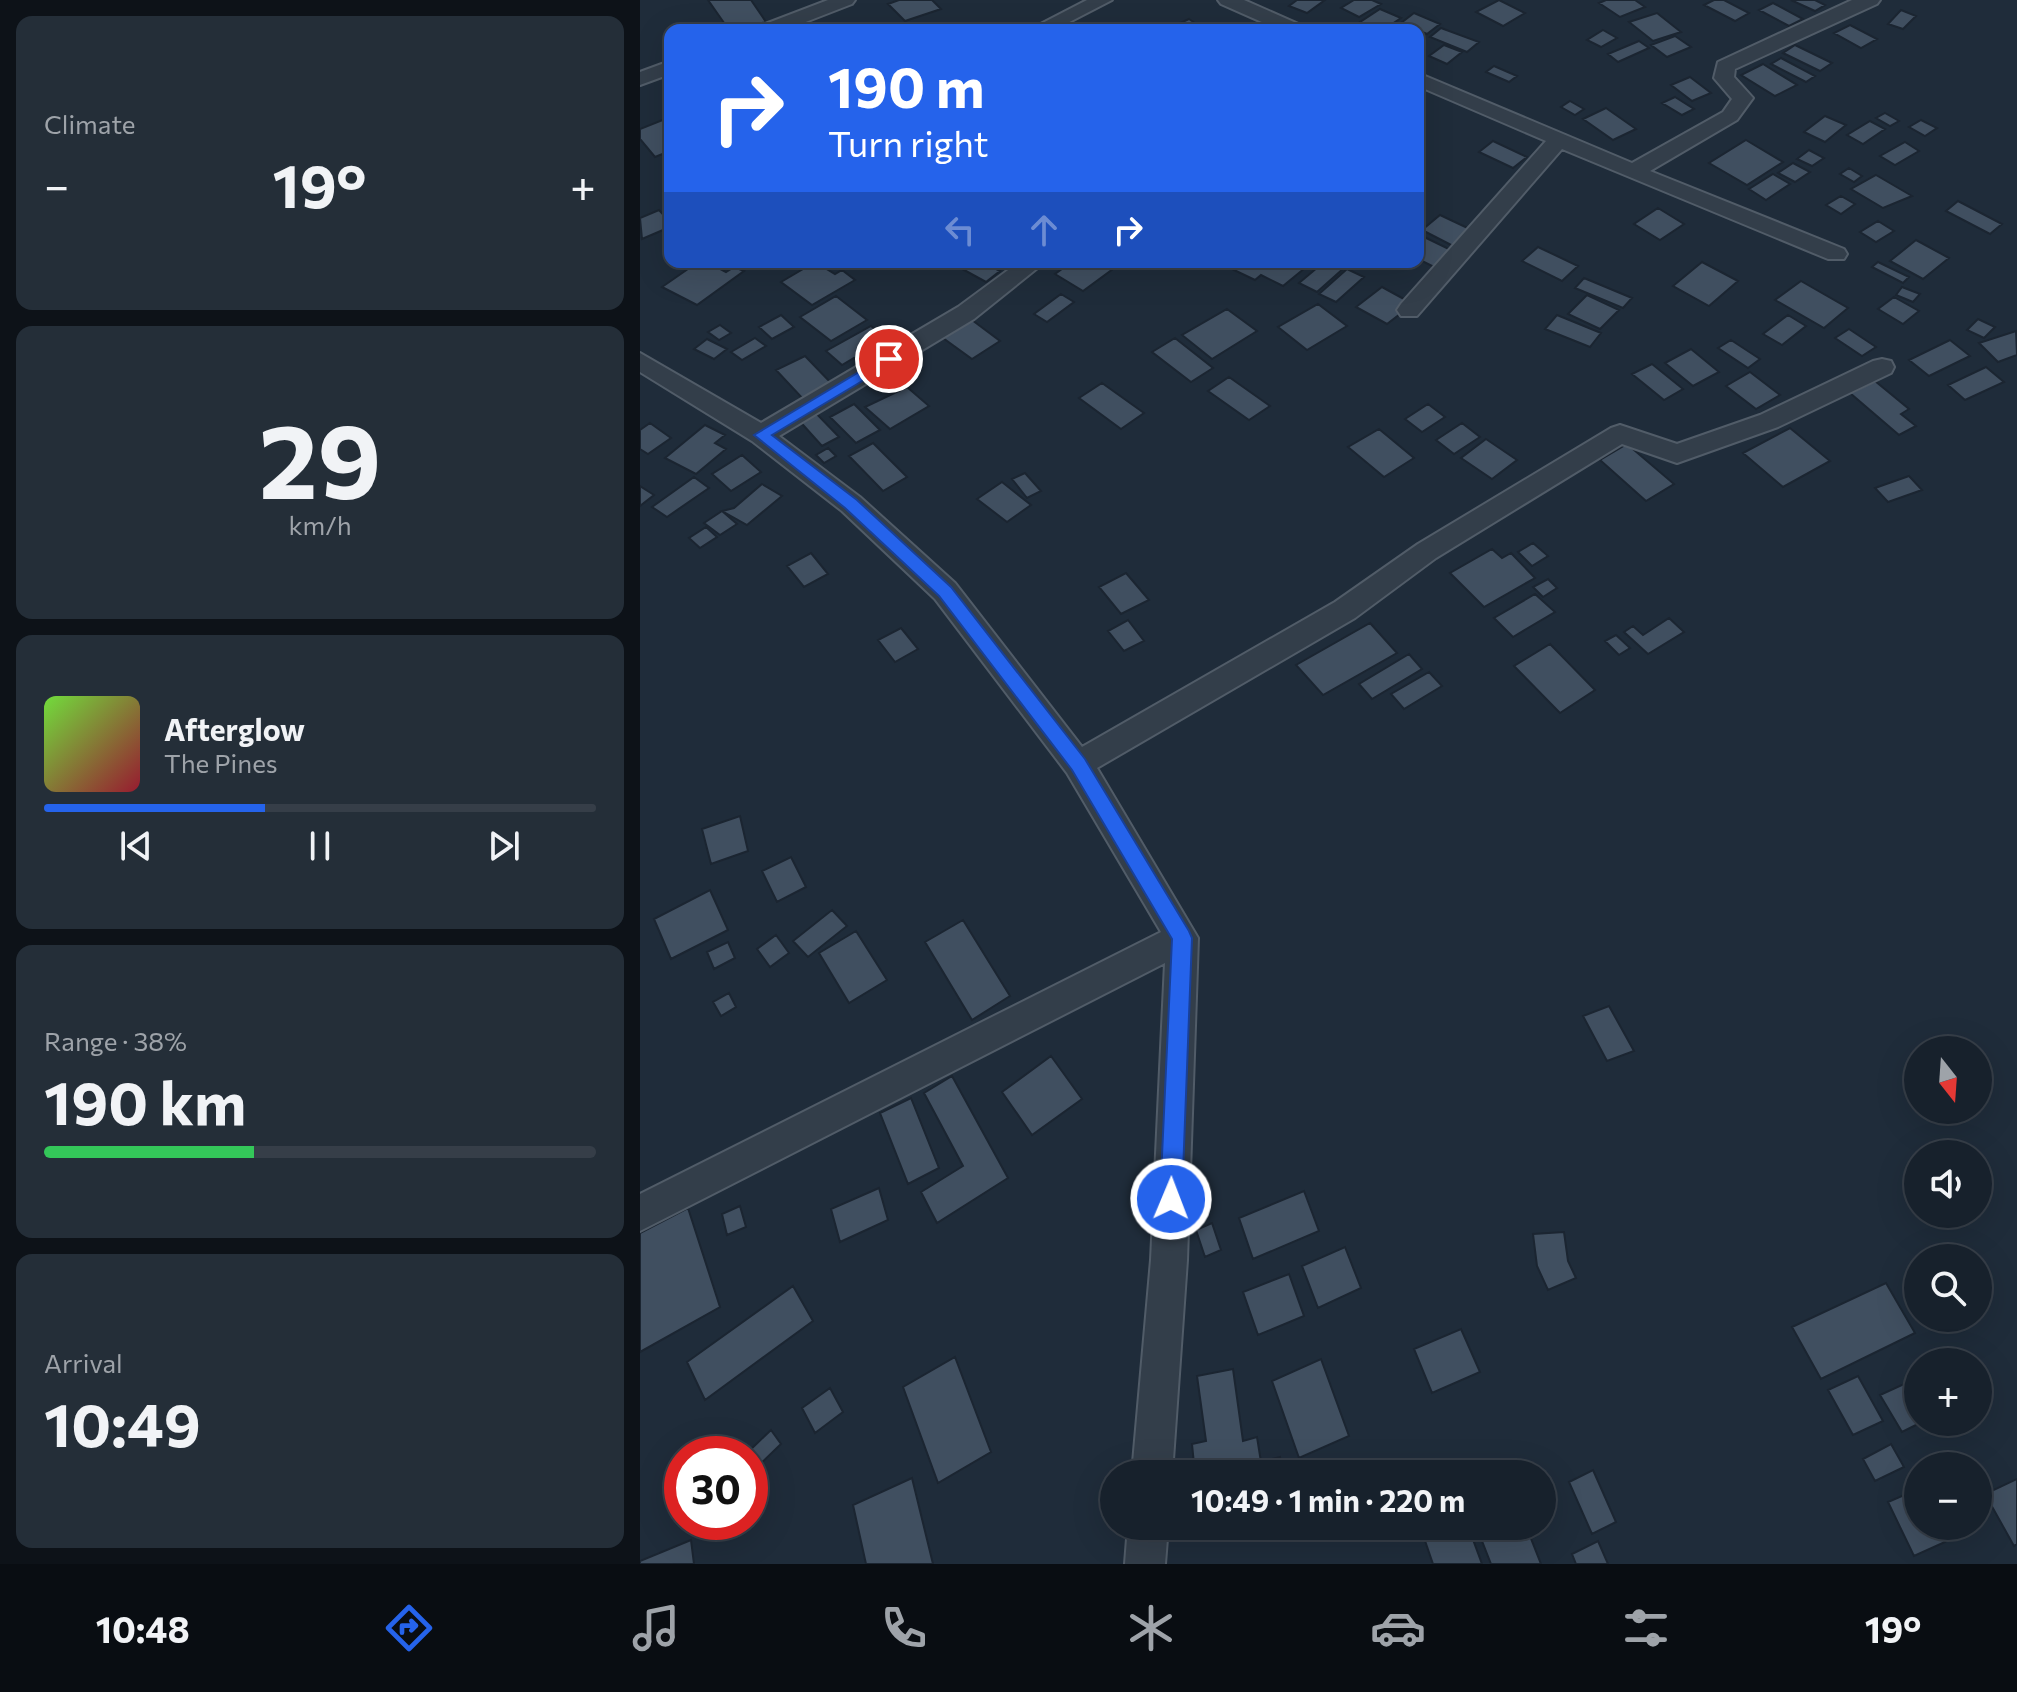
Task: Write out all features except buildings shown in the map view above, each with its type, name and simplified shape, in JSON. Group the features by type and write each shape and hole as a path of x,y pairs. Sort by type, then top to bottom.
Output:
{"street":[{"path":"783,24 845,0"},
{"path":"1052,24 1102,0"},
{"path":"1228,0 1282,24"},
{"path":"1634,171 1730,116 1743,98 1724,78 1725,66 1870,0"},
{"path":"640,79 664,69"},
{"path":"1424,81 1836,254"},
{"path":"1409,310 1560,138"},
{"path":"761,435 966,313 1026,268"},
{"path":"1078,764 1345,610 1427,551 1620,434 1677,454 1769,421 1882,367"},
{"path":"646,373 761,435 851,504 945,591 1078,764 1182,938 1169,1260 1153,1460"},
{"path":"640,1213 1182,938"},
{"path":"1145,1564 1147,1540"}],"route":[{"path":"889,359 761,435 851,504 945,591 1078,764 1182,938 1171,1199"}]}
